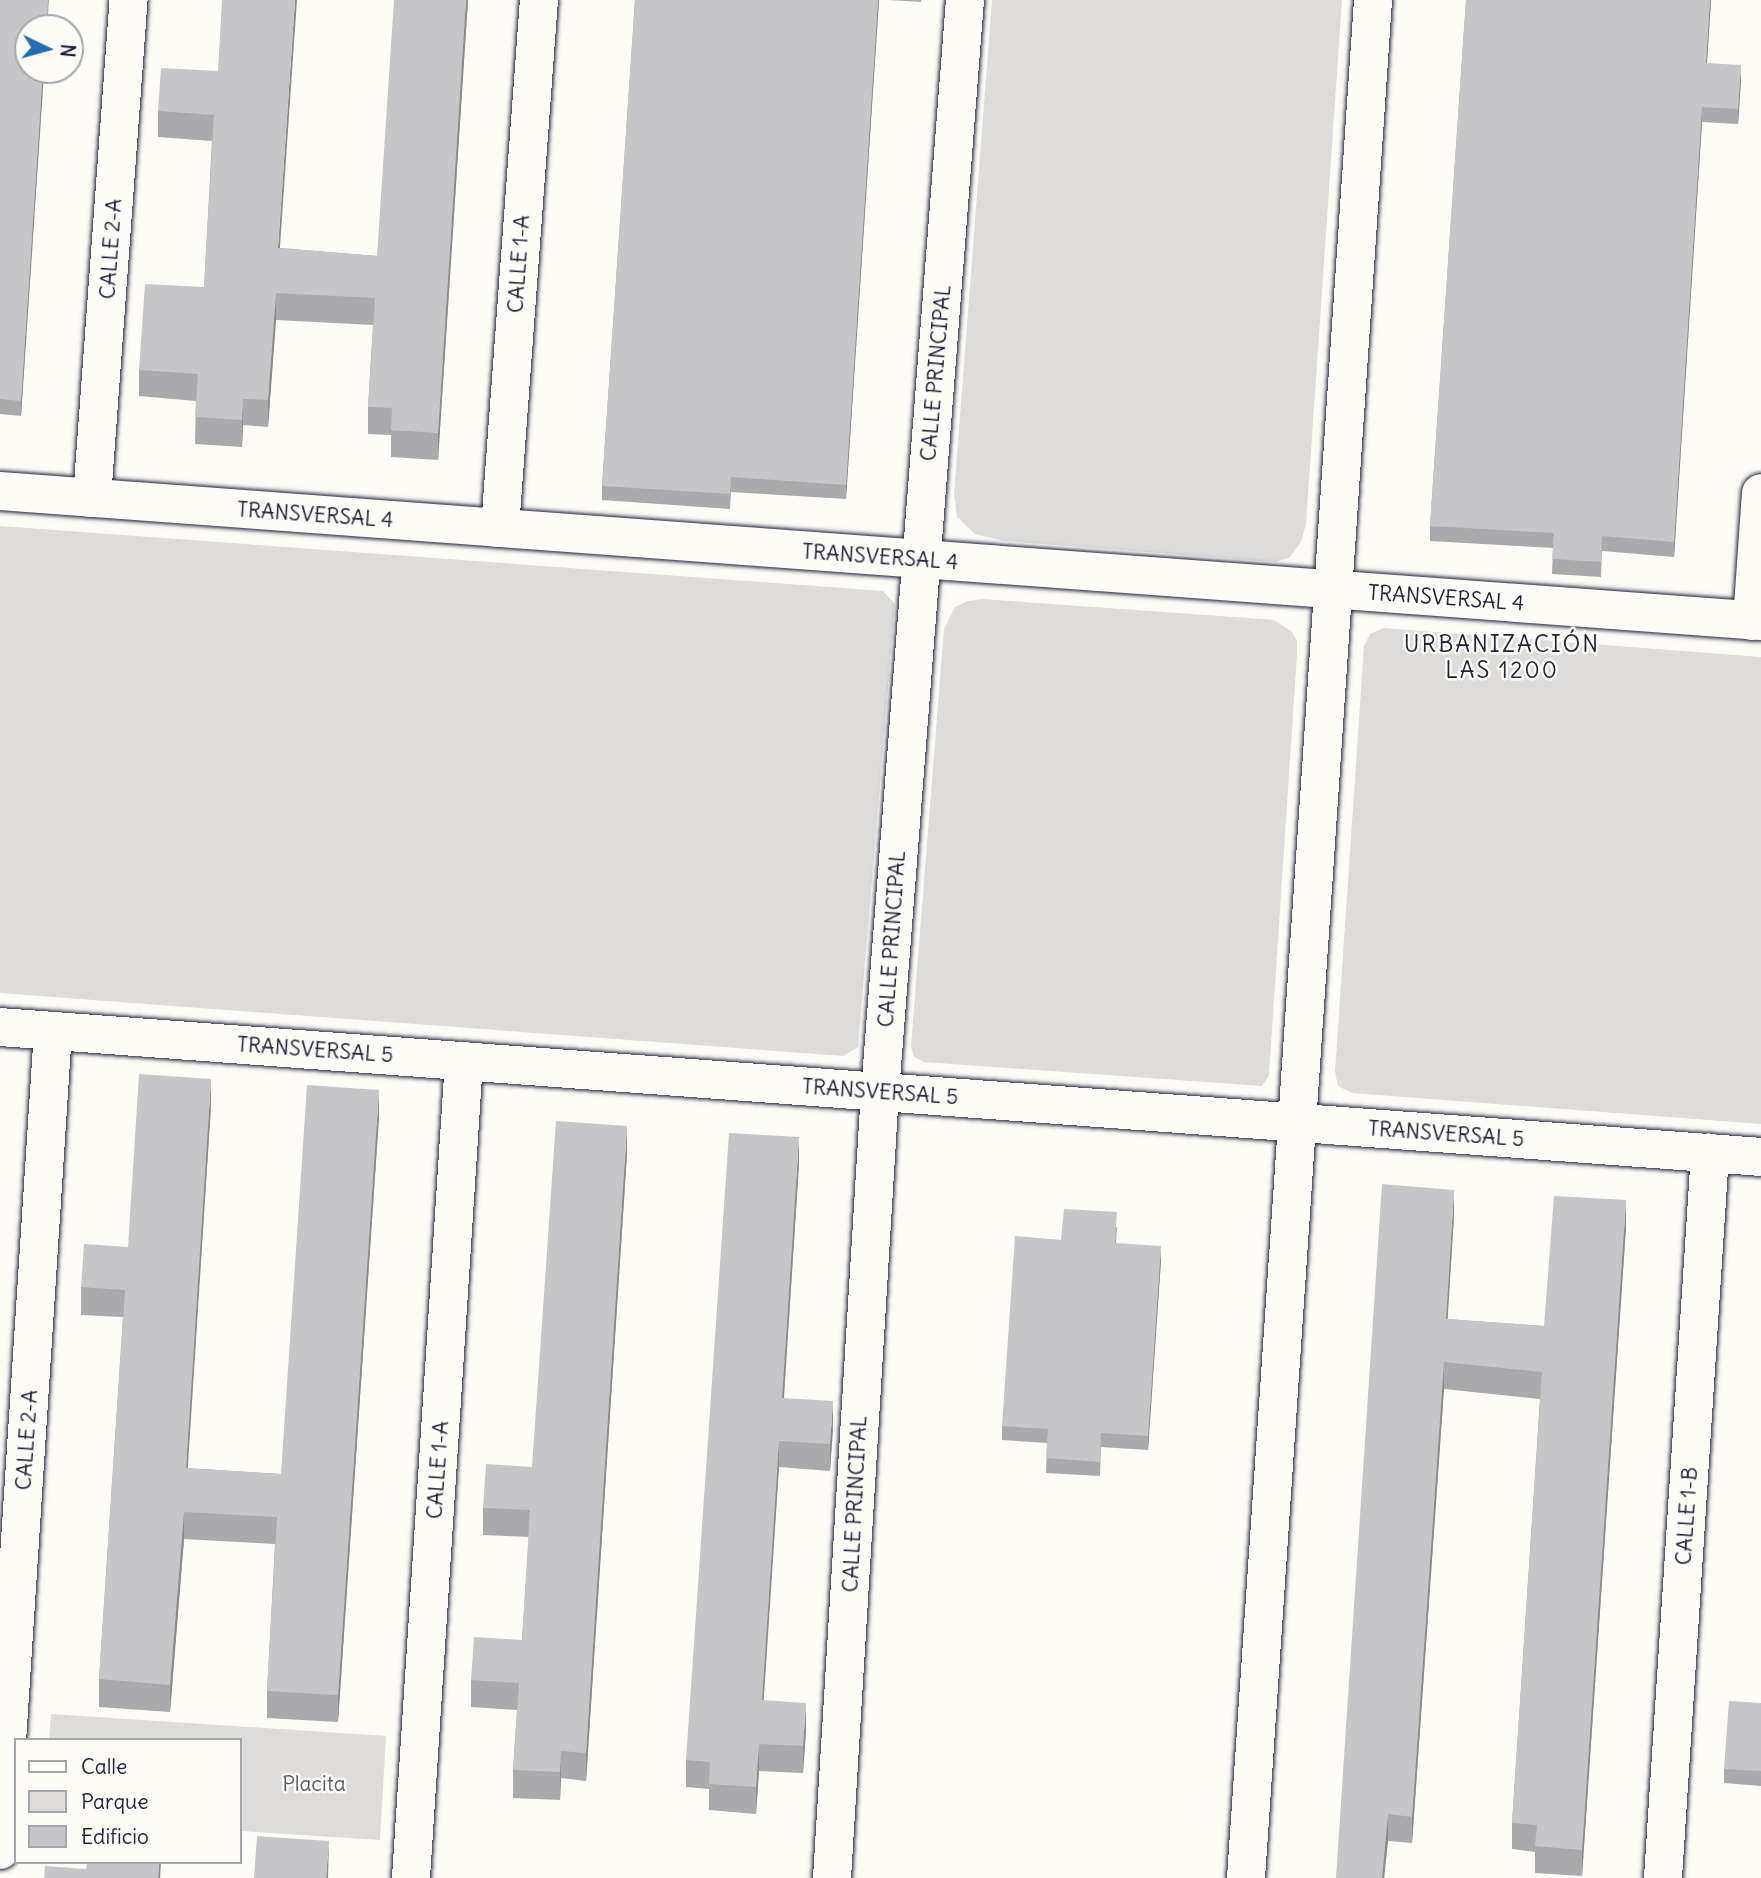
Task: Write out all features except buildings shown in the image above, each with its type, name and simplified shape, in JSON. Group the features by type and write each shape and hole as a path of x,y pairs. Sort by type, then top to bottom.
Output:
{"street":[{"name":"CALLE 2-A","path":"92,498 129,0"},
{"name":"CALLE 1-A","path":"500,528 539,0"},
{"name":"CALLE PRINCIPAL","path":"832,1878 880,1092 965,0"},
{"path":"1246,1878 1373,0"},
{"name":"TRANSVERSAL 4","path":"0,491 1756,621"},
{"path":"1756,621 1761,494"},
{"name":"TRANSVERSAL 5","path":"0,1027 1761,1157"},
{"name":"CALLE 2-A","path":"0,1850 53,1031"},
{"name":"CALLE 1-A","path":"411,1878 464,1061"},
{"name":"CALLE 1-B","path":"1663,1878 1710,1153"}],"green space":[{"path":"992,0 1342,0 1306,524 1301,542 1290,557 1275,562 1004,541 975,534 957,517 954,494"},
{"path":"0,526 883,591 895,604 858,1047 843,1056 0,993"},
{"path":"982,599 1274,620 1292,632 1297,641 1297,654 1269,1075 1262,1086 924,1062 914,1057 911,1046 944,629 955,607"},
{"path":"1383,628 1761,657 1761,1124 1352,1093 1338,1086 1335,1072 1364,646 1370,634"},
{"name":"Placita","path":"51,1714 386,1736 380,1840 242,1831 242,1738 49,1738"}],"district":[{"name":"URBANIZACIÓN LAS 1200","path":"1502,657"}]}
